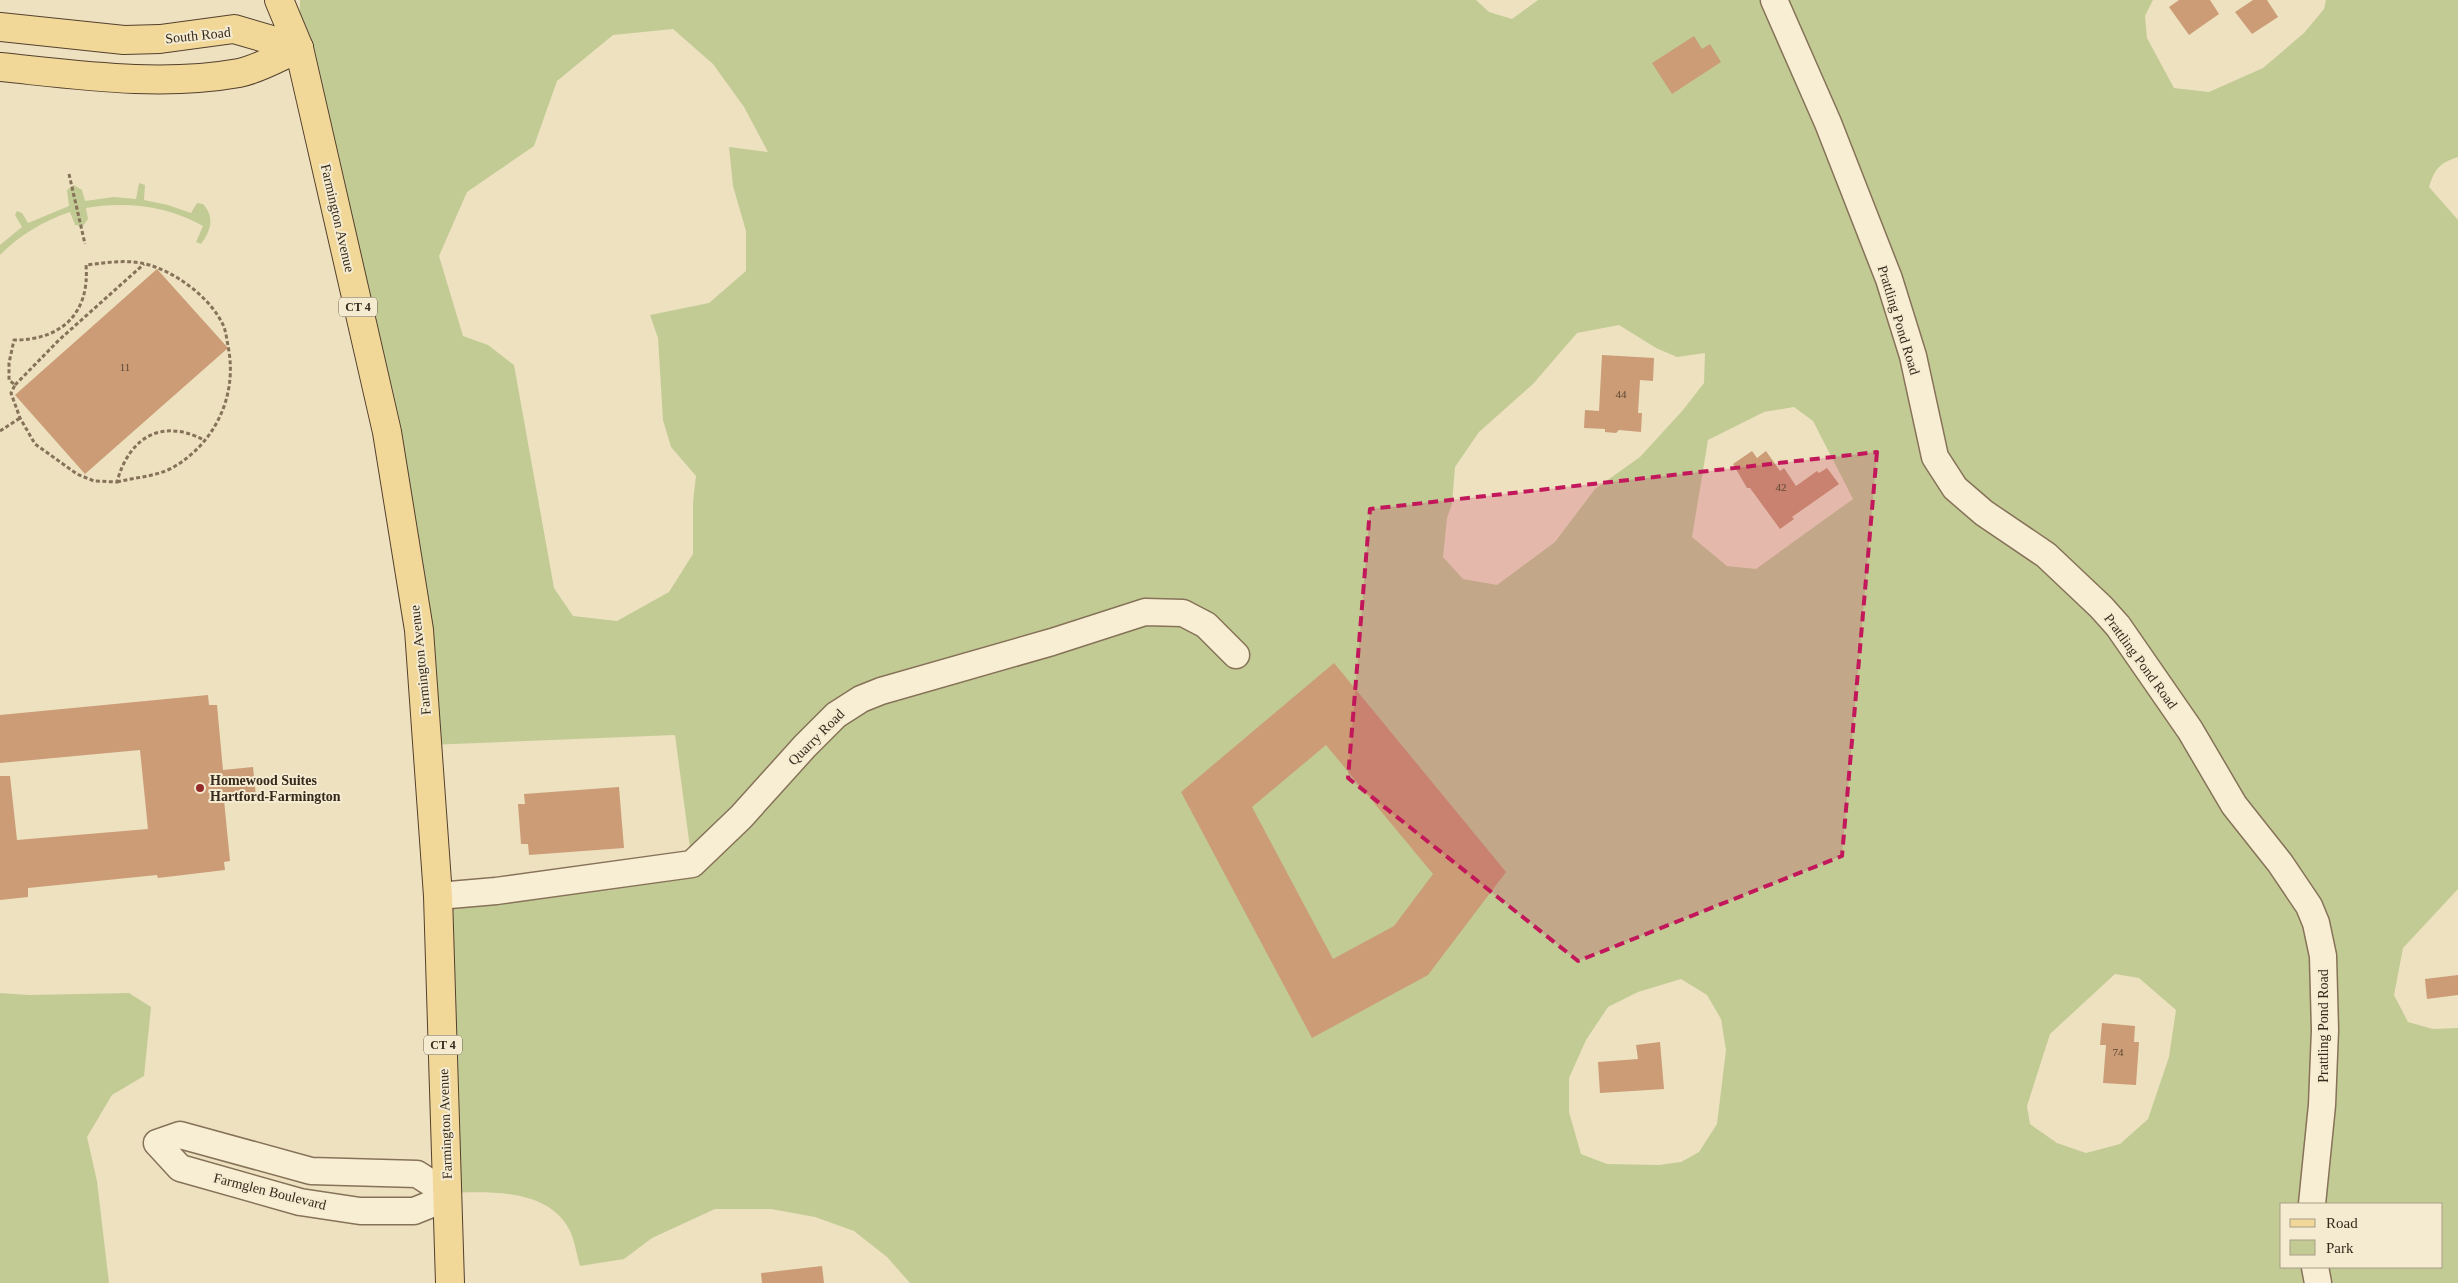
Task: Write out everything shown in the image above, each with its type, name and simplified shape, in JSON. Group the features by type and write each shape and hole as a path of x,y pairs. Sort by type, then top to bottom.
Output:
{"main road":[{"name":"Farmington Avenue","path":"279,0 299,48 386,432 418,621 438,896 450,1283"},
{"name":"Farmington Avenue","path":"299,48 300,0"},
{"name":"South Road","path":"0,27 124,40 160,39 234,29 299,48"},
{"path":"0,66 124,79 192,77 241,72 299,48"}],"street":[{"name":"Prattling Pond Road","path":"1774,0 1828,123 1889,279 1913,356 1935,458 1955,488 1984,513 2046,556 2101,607 2118,626 2190,730 2234,805 2280,862 2309,906 2316,923 2323,956 2325,1030 2322,1105 2312,1203"},
{"name":"Quarry Road","path":"438,896 496,891 692,864 741,817 805,746 836,715 861,699 880,691 1052,642 1145,612 1183,613 1206,625 1236,655"},
{"name":"Farmglen Boulevard","path":"180,1135 311,1171 417,1174 447,1193 434,1203 414,1211 360,1211 300,1202 180,1168 157,1143 180,1135"},
{"path":"2315,1268 2318,1283"}],"path":[{"path":"69,174 85,244"},
{"path":"15,385 9,380 9,363 14,340 31,339 54,334 73,317 80,307 87,277 86,265 116,261 144,264 157,267 182,280 198,294 224,327 231,360 229,394 218,423 184,460 171,468 143,478 117,482 94,481 68,469 35,444 20,418 11,393 15,385 59,340 144,264"},
{"path":"54,334 59,340"},
{"path":"0,431 20,418"},
{"path":"117,482 122,465 129,452 149,436 161,431 180,430 204,440"}],"highlighted area":[{"path":"1877,452 1842,856 1578,961 1348,778 1370,509"}],"green space":[{"path":"300,0 1476,0 1489,12 1512,19 1538,0 2153,0 2145,16 2147,38 2174,88 2209,92 2263,68 2304,33 2324,9 2326,0 2458,0 2458,157 2442,164 2433,176 2429,187 2458,220 2458,889 2403,948 2394,995 2408,1022 2433,1029 2458,1028 2458,1283 910,1283 887,1257 854,1231 815,1217 771,1209 715,1209 652,1238 624,1259 580,1266 571,1233 561,1218 549,1207 516,1195 481,1192 447,1193 438,896 692,863 675,735 428,745 419,630 299,48","holes":["673,29 713,64 744,107 768,152 729,147 733,186 746,231 746,271 709,303 650,315 658,338 663,420 671,447 696,476 693,502 693,554 669,592 617,621 573,616 554,588 514,365 488,345 463,336 439,256 467,192 534,146 557,81 613,35","1619,325 1656,348 1677,357 1705,353 1704,383 1683,410 1640,457 1595,489 1555,542 1497,585 1463,579 1443,557 1447,518 1452,504 1455,467 1479,432 1533,384 1577,333","1794,407 1813,421 1853,499 1756,569 1727,566 1692,537 1708,440 1764,412","2115,974 2139,978 2176,1010 2169,1057 2148,1119 2120,1144 2086,1153 2057,1143 2030,1124 2027,1106 2050,1034","1681,979 1707,995 1721,1019 1726,1050 1717,1124 1699,1152 1681,1162 1659,1165 1607,1164 1581,1154 1569,1112 1569,1078 1586,1040 1608,1007 1638,992"]},
{"path":"139,183 145,185 144,200 168,205 191,213 197,203 203,204 209,214 210,224 201,244 196,242 203,226 190,219 146,207 116,205 86,208 88,219 83,226 75,225 70,212 50,220 32,229 0,255 0,245 22,227 15,215 17,211 22,213 28,223 69,206 67,190 74,185 82,190 85,201 114,197 136,199"},
{"path":"0,993 29,995 129,993 151,1007 144,1076 112,1095 87,1137 97,1181 109,1283 0,1283"}],"building":[{"path":"2179,0 2210,0 2219,14 2189,35 2169,7"},
{"path":"2253,0 2267,0 2278,17 2252,34 2235,12"},
{"path":"1694,36 1702,49 1710,44 1721,62 1672,94 1652,63"},
{"path":"157,269 228,348 85,474 15,395"},
{"path":"1602,355 1654,358 1653,381 1640,380 1638,413 1642,413 1641,432 1619,430 1616,433 1605,432 1605,429 1584,428 1585,410 1599,411"},
{"path":"1752,451 1757,458 1766,451 1780,471 1784,468 1796,486 1817,471 1819,473 1827,468 1839,484 1792,517 1794,519 1780,529 1750,488 1747,488 1733,464"},
{"path":"1334,663 1506,872 1428,975 1312,1038 1181,792","holes":["1326,745 1433,874 1394,926 1333,959 1252,807"]},
{"path":"208,695 209,705 217,705 223,770 253,767 256,797 224,800 230,861 224,862 225,870 158,878 157,875 28,888 28,897 0,900 0,776 10,776 17,840 148,829 140,750 0,763 0,715"},
{"path":"619,787 624,848 529,855 528,844 521,844 518,804 525,804 524,794"},
{"path":"2458,975 2458,995 2427,999 2425,979"},
{"path":"2102,1023 2135,1026 2134,1042 2139,1042 2136,1085 2103,1083 2106,1045 2100,1045"},
{"path":"1660,1042 1664,1089 1600,1093 1598,1062 1638,1059 1636,1045"},
{"path":"822,1266 824,1283 762,1283 761,1273"}],"place":[{"name":"Homewood Suites Hartford-Farmington","path":"200,788"}]}
